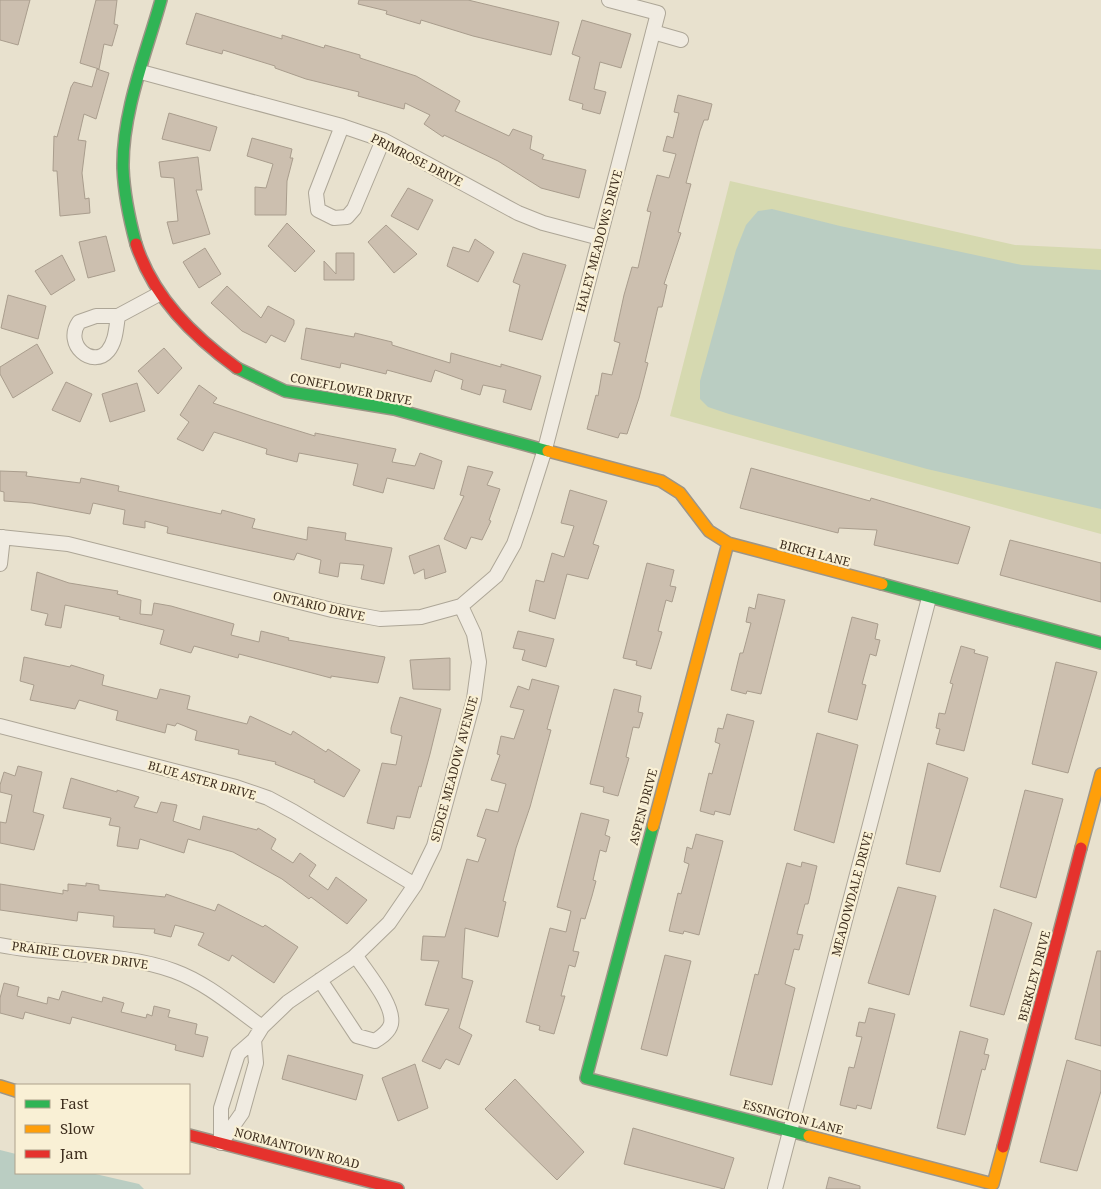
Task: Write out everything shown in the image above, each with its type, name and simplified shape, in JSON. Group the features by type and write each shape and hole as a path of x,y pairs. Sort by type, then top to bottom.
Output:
{"street":[{"name":"CONEFLOWER DRIVE","path":"161,0 127,125 124,172 125,210 140,255 159,294 179,320 204,345 237,369 276,388 306,397 358,402 394,409 544,449"},
{"name":"HALEY MEADOWS DRIVE","path":"544,449 658,13 609,0"},
{"path":"653,32 680,40"},
{"name":"PRIMROSE DRIVE","path":"141,72 342,126 383,140 518,213 543,224 600,238"},
{"path":"342,126 316,193 318,210 334,218 347,217 354,209 383,140"},
{"path":"118,316 159,294"},
{"name":"BIRCH LANE","path":"544,449 661,481 680,493 709,531 728,543 1101,643"},
{"name":"ONTARIO DRIVE","path":"1,537 68,544 332,610 380,619 421,617 461,606 496,576 514,544 544,449"},
{"path":"0,564 1,537"},
{"name":"ASPEN DRIVE","path":"586,1078 728,543"},
{"name":"MEADOWDALE DRIVE","path":"775,1189 929,598"},
{"name":"SEDGE MEADOW AVENUE","path":"221,1143 221,1108 238,1054 254,1040 262,1027 288,1002 356,956 390,923 415,885 434,846 474,699 479,662 474,634 461,606"},
{"name":"BLUE ASTER DRIVE","path":"0,726 236,787 268,798 415,885"},
{"name":"BERKLEY DRIVE","path":"993,1184 1101,774"},
{"name":"PRAIRIE CLOVER DRIVE","path":"0,944 30,951 144,962 175,971 202,984 262,1027"},
{"path":"320,980 357,1036 375,1041 385,1034 391,1025 390,1009 356,956"},
{"path":"221,1143 242,1112 256,1063 254,1040"},
{"name":"ESSINGTON LANE","path":"586,1078 993,1184"},
{"path":"0,1086 15,1090"},
{"name":"NORMANTOWN ROAD","path":"190,1134 398,1189"}],"green space":[{"path":"730,181 1015,245 1101,249 1101,534 670,416"}],"shaded area":[{"path":"772,209 840,226 1022,265 1101,270 1101,509 927,469 708,407 700,399 700,381 736,250 746,225 758,211"},
{"path":"0,1150 15,1154 15,1174 95,1174 139,1184 144,1189 0,1189"}],"building":[{"path":"0,0 30,0 18,45 0,40"},
{"path":"96,0 117,0 114,24 118,25 112,46 104,44 99,69 80,63"},
{"path":"359,0 468,0 559,22 551,55 473,36 421,20 420,24 386,14 387,11 358,4"},
{"path":"196,13 282,39 282,35 324,48 325,45 360,55 360,58 416,76 460,101 455,111 509,136 513,129 532,136 530,149 544,155 542,159 586,170 579,198 541,188 498,161 444,135 443,137 424,124 430,115 405,103 404,109 358,96 359,92 306,79 275,68 275,66 223,50 222,54 186,44"},
{"path":"582,20 631,34 621,68 600,62 594,89 606,92 600,114 582,109 583,104 569,100 580,57 572,54"},
{"path":"97,69 109,73 96,119 84,114 78,140 86,141 82,173 85,199 89,198 90,213 60,216 57,171 53,171 54,136 57,137 74,82 92,87"},
{"path":"678,95 712,104 708,120 704,120 700,131 686,183 691,184 678,232 681,233 664,284 667,285 662,307 658,307 645,362 648,363 639,398 627,434 620,433 618,438 587,429 596,395 598,396 602,373 612,375 620,343 614,341 624,295 632,267 638,268 651,212 647,211 657,175 669,178 676,154 663,151 667,136 673,138 679,113 674,112"},
{"path":"169,113 217,127 210,151 162,139"},
{"path":"252,138 292,149 290,158 293,158 287,181 286,215 255,215 255,187 266,188 273,164 247,156"},
{"path":"198,157 202,190 196,190 210,234 173,244 167,222 178,221 174,178 161,177 159,162"},
{"path":"408,188 433,200 418,230 391,216"},
{"path":"287,223 315,251 295,272 268,246"},
{"path":"386,225 417,254 394,273 368,242"},
{"path":"106,236 115,271 88,278 79,242"},
{"path":"475,239 494,252 478,282 447,266 453,247 469,252"},
{"path":"205,248 221,274 199,288 183,262"},
{"path":"336,253 354,253 354,280 324,280 324,261 336,274"},
{"path":"523,253 566,265 542,340 509,331 520,285 513,282"},
{"path":"62,255 75,280 51,295 35,271"},
{"path":"227,286 261,318 268,306 294,320 294,324 285,342 271,335 266,343 242,331 211,303"},
{"path":"8,295 46,306 38,339 1,328"},
{"path":"306,328 354,337 355,333 392,342 392,345 450,363 451,353 501,367 501,364 541,376 531,410 503,402 506,390 483,385 480,395 461,389 463,380 435,370 431,382 387,370 386,374 341,363 340,368 301,359"},
{"path":"37,344 53,373 13,398 0,374 0,367"},
{"path":"164,348 182,368 158,394 138,371"},
{"path":"66,382 92,394 80,422 52,410"},
{"path":"137,383 145,411 110,422 102,394"},
{"path":"199,385 217,398 213,403 263,420 315,436 315,433 396,449 392,462 415,466 420,453 442,461 434,489 387,478 383,493 353,485 358,464 299,453 297,462 266,454 267,449 214,432 203,451 177,439 189,422 180,415"},
{"path":"468,466 493,472 487,485 500,489 489,520 491,521 482,540 471,537 466,549 444,539 464,496 460,495"},
{"path":"751,468 870,501 871,498 970,527 958,564 874,545 877,530 839,528 838,533 740,508"},
{"path":"0,471 27,472 26,476 80,483 81,478 119,486 118,491 221,514 222,510 255,519 252,528 307,540 308,527 346,533 345,540 392,548 384,584 361,579 364,565 340,563 338,577 319,573 321,560 297,553 294,560 167,533 168,527 145,521 145,528 123,524 125,510 93,503 90,514 32,503 4,501 4,492 0,491"},
{"path":"570,490 607,501 593,544 599,546 588,579 567,574 555,619 529,611 536,580 544,582 552,553 564,557 574,526 561,523"},
{"path":"1010,540 1101,563 1101,602 1000,575"},
{"path":"439,545 446,572 425,579 424,569 414,574 409,556"},
{"path":"647,563 674,570 670,586 676,587 672,602 666,600 658,631 662,632 651,669 636,665 637,661 623,658"},
{"path":"37,572 69,583 118,591 117,594 141,600 140,614 152,615 154,603 234,624 231,635 259,642 261,631 289,638 288,640 385,657 378,683 331,676 331,678 239,654 238,658 194,646 191,653 160,644 164,630 119,619 120,617 65,605 61,628 45,625 48,614 31,610"},
{"path":"758,594 785,600 761,694 747,691 746,694 731,690 740,653 743,653 751,623 746,622 749,607 755,609"},
{"path":"852,617 878,624 875,639 880,640 876,656 870,654 862,684 866,685 857,720 828,712"},
{"path":"518,631 554,639 546,667 522,660 525,650 513,648"},
{"path":"961,646 975,650 974,653 988,657 964,751 936,744 940,729 936,728 939,713 945,714 953,684 950,683"},
{"path":"24,657 70,667 71,665 104,675 102,685 157,699 160,689 190,696 187,709 247,724 250,716 291,735 293,731 326,752 328,749 360,770 344,797 314,782 315,780 275,764 276,762 238,754 239,750 195,740 197,731 177,723 175,726 167,724 165,733 116,720 118,711 79,700 75,709 30,700 34,685 20,681"},
{"path":"450,658 450,690 413,689 410,660"},
{"path":"1056,662 1097,672 1068,773 1032,764"},
{"path":"532,679 559,686 547,729 551,730 530,807 516,848 503,901 506,902 498,937 465,928 462,978 473,981 459,1028 472,1035 459,1065 446,1059 440,1069 422,1061 449,1009 425,1005 439,961 421,960 423,936 445,937 467,859 478,862 486,839 477,836 486,809 498,812 506,784 491,780 500,755 497,754 501,736 514,739 524,710 510,707 518,686 529,690"},
{"path":"614,689 641,696 638,712 643,713 639,728 633,727 626,757 629,758 618,796 603,792 604,787 590,784"},
{"path":"400,697 441,709 421,787 419,786 410,818 397,816 394,829 367,823 382,763 396,765 402,736 391,733 391,728"},
{"path":"727,714 754,721 730,815 715,811 714,815 700,811 709,773 712,774 720,744 715,742 718,728 723,729"},
{"path":"817,733 858,745 834,843 794,830"},
{"path":"928,763 968,778 940,872 906,864"},
{"path":"18,766 42,772 33,812 44,815 34,850 0,843 0,822 6,823 12,795 0,792 0,785 4,772 15,776"},
{"path":"71,778 139,797 134,807 157,813 161,802 177,805 173,821 200,830 203,816 257,830 258,828 276,839 271,849 293,863 300,853 316,865 309,876 328,890 336,877 367,900 347,924 311,897 309,899 282,879 233,852 188,839 184,853 140,839 138,849 117,846 120,827 109,825 111,818 63,808"},
{"path":"1025,790 1063,799 1036,898 1000,887"},
{"path":"581,813 609,820 605,835 610,837 606,852 600,850 593,880 596,881 592,896 585,919 581,918 573,951 579,952 575,967 569,965 561,996 565,996 554,1034 539,1030 540,1026 526,1022 550,928 566,932 571,911 557,907"},
{"path":"696,834 723,841 699,935 684,931 683,934 669,931 678,893 681,894 689,864 684,862 687,847 692,849"},
{"path":"802,862 817,866 808,904 805,904 797,934 803,935 799,950 794,949 785,984 795,988 772,1085 730,1075 755,974 758,975 787,863 801,867"},
{"path":"86,883 99,885 99,890 165,897 166,894 215,911 218,904 263,927 265,925 298,947 274,983 232,955 229,961 198,945 204,933 175,925 171,937 154,933 155,929 113,927 114,916 78,912 77,921 0,910 0,884 63,894 63,890 68,891 68,884 86,886"},
{"path":"898,887 936,896 909,995 868,983"},
{"path":"994,909 1032,923 1004,1015 970,1006"},
{"path":"1097,951 1101,951 1101,1046 1075,1039"},
{"path":"665,955 691,961 667,1056 641,1049"},
{"path":"4,983 19,987 17,996 47,1004 48,997 59,1000 62,991 102,1002 103,997 124,1003 121,1012 146,1018 147,1014 152,1016 154,1006 170,1010 168,1017 197,1024 195,1034 208,1037 203,1057 175,1050 176,1045 72,1017 70,1024 25,1012 23,1019 0,1013 0,998"},
{"path":"869,1008 895,1014 871,1109 857,1105 856,1109 840,1105 849,1067 854,1068 862,1037 856,1036 859,1022 865,1023"},
{"path":"960,1031 988,1039 984,1054 989,1055 985,1070 982,1069 965,1135 937,1128"},
{"path":"288,1055 363,1075 356,1100 282,1079"},
{"path":"1067,1060 1101,1071 1101,1091 1077,1171 1040,1162"},
{"path":"415,1064 428,1108 398,1121 382,1078"},
{"path":"515,1079 584,1152 557,1180 485,1109"},
{"path":"633,1128 734,1158 724,1189 624,1164"},
{"path":"829,1177 860,1186 860,1189 826,1189"}],"traffic: fast":[{"path":"136,244 124,187 123,168 126,126 136,83 161,0"},
{"path":"237,368 285,391 394,409 548,451"},
{"path":"882,584 1101,643"},
{"path":"653,826 586,1078 809,1136"}],"traffic: slow":[{"path":"548,451 661,481 680,493 709,531 728,543 882,584"},
{"path":"653,826 728,543"},
{"path":"1081,848 1101,774"},
{"path":"0,1086 15,1091"},
{"path":"809,1136 993,1184 1003,1147"}],"traffic: jam":[{"path":"136,244 143,263 153,281 176,314 205,343 237,368"},
{"path":"1003,1147 1081,848"},
{"path":"190,1135 398,1189"}]}
